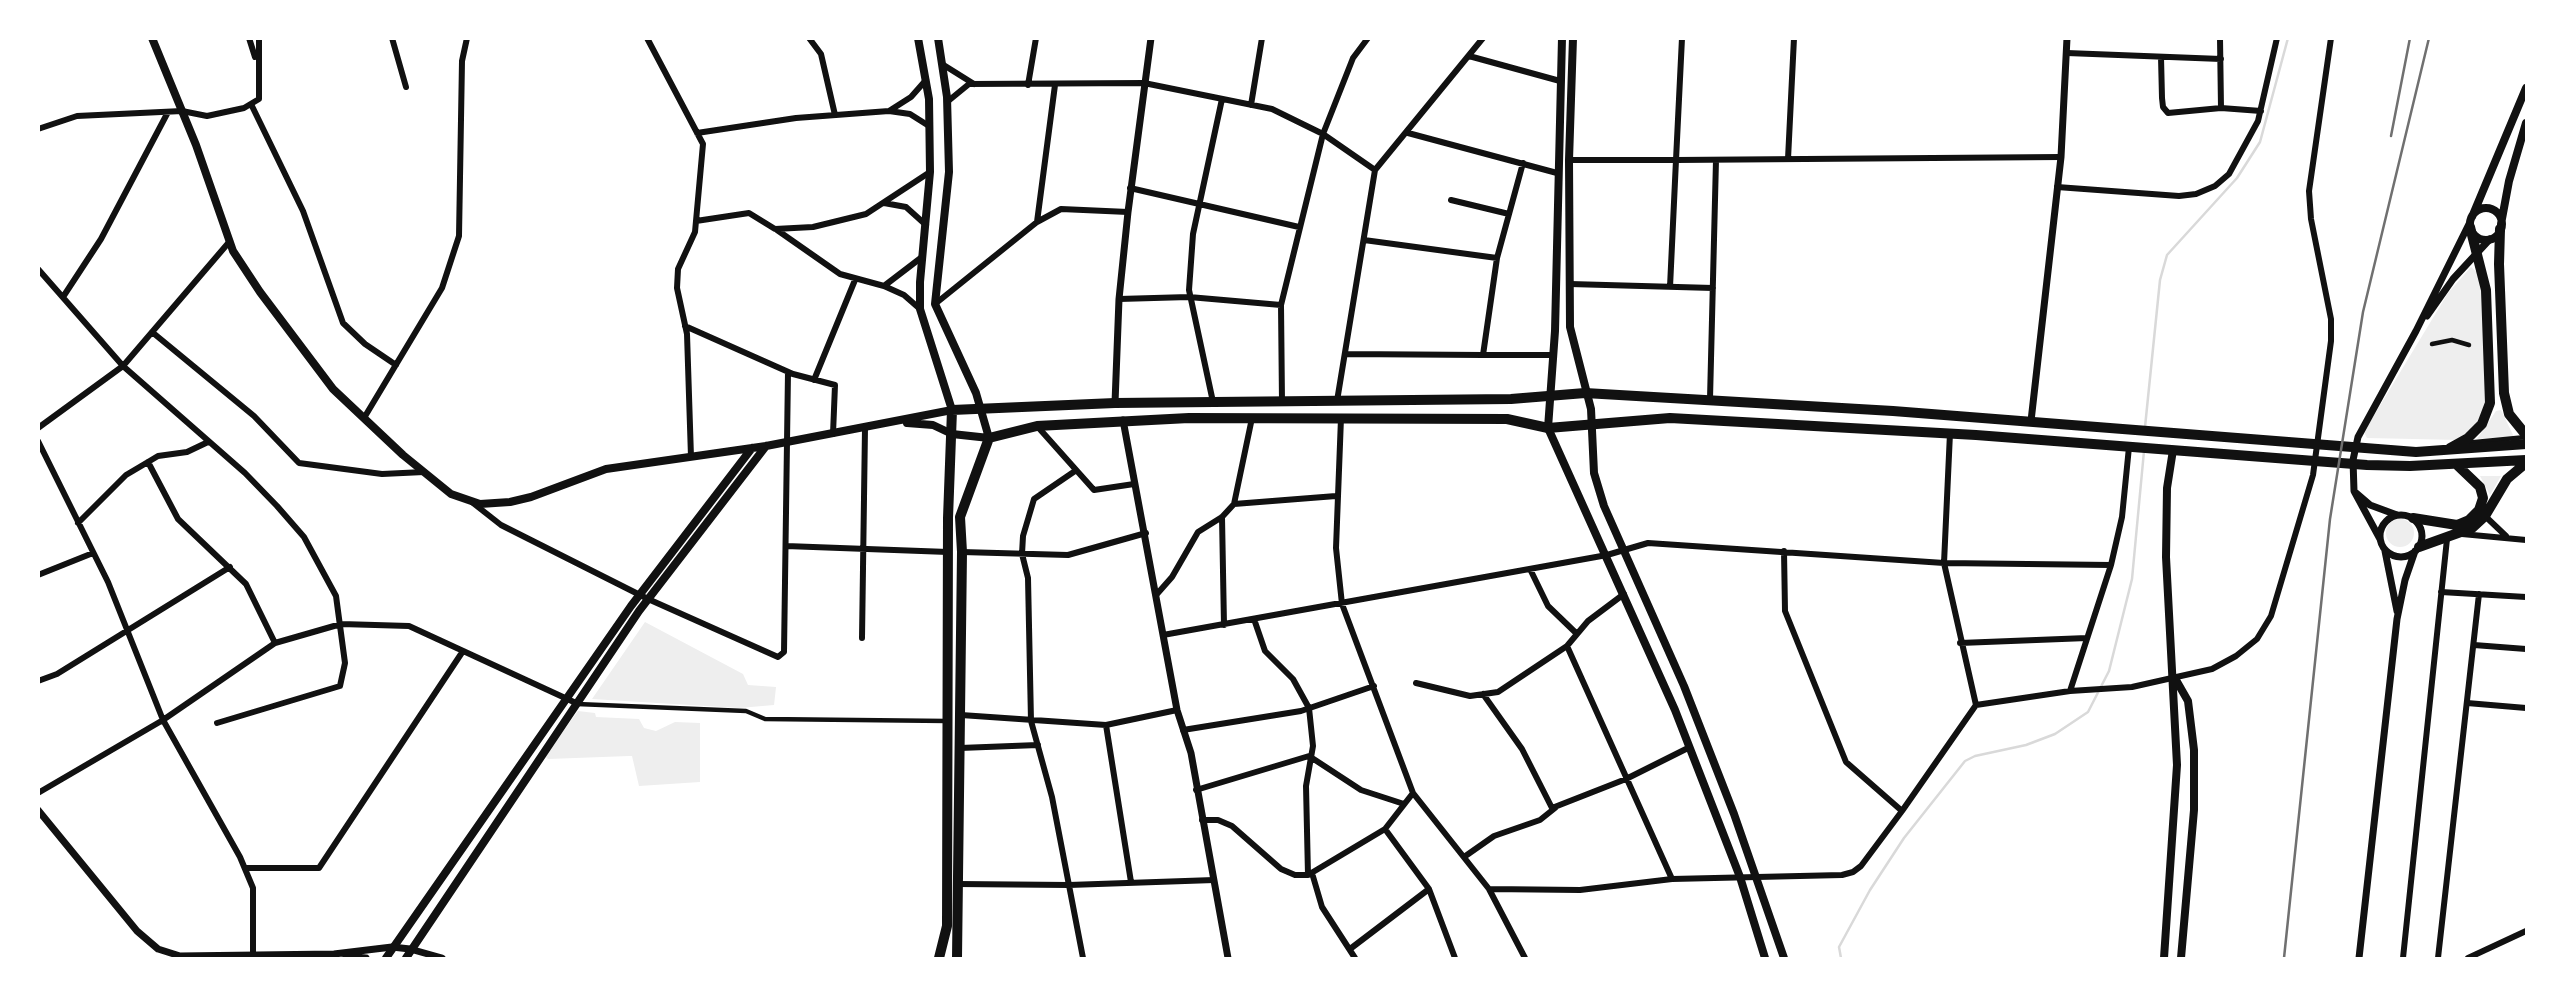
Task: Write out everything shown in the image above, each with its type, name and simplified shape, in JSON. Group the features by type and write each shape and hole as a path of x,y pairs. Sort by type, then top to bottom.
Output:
{"main road":[{"path":"152,38 230,241 260,292 333,389 451,494 480,504 510,502 606,469 767,446 952,410 1115,403 1511,399 1584,393 2031,421 2365,449 2526,444"},
{"path":"918,38 926,80 930,172 920,309 952,410 948,552 947,926 939,958"},
{"path":"938,38 947,103 949,172 935,304 981,409 989,438 960,517 961,715 957,958"},
{"path":"1562,38 1553,355 1548,428 1607,555 1690,747 1740,877 1765,958"},
{"path":"1573,38 1569,160 1570,327 1584,393 1591,409 1594,473 1604,506 1684,686 1757,875 1783,958"},
{"path":"2451,446 2482,424 2490,403 2486,290 2471,222 2526,88"},
{"path":"2526,123 2509,181 2501,226 2504,393 2509,414 2526,436"},
{"path":"2471,222 2479,210 2489,209 2498,215 2501,226"},
{"path":"2471,222 2480,239 2490,239 2501,226"},
{"path":"897,422 933,425 952,434 989,438 1037,426 1123,420 1507,419 1548,428 1670,418 1950,433 2367,464 2457,465 2526,461"},
{"path":"406,958 644,597 767,446"},
{"path":"386,958 566,699 752,448"},
{"path":"2164,958 2177,765 2166,557 2167,488 2173,450"},
{"path":"2417,549 2462,534 2485,516 2502,484 2526,461"},
{"path":"2413,518 2458,525 2479,510 2483,498 2480,487 2457,465"},
{"path":"2174,678 2188,701 2194,750 2194,810 2181,958"}],"street":[{"path":"248,38 257,62"},
{"path":"38,129 77,116 182,111 207,116 251,104 258,99 258,38"},
{"path":"391,38 406,87"},
{"path":"364,418 442,288 459,236 462,61 467,38"},
{"path":"647,38 703,144 695,232 678,270 677,288 685,327 691,457"},
{"path":"809,38 821,54 835,115"},
{"path":"1028,85 1036,38"},
{"path":"1115,403 1119,299 1130,188 1151,38"},
{"path":"1251,105 1262,38"},
{"path":"1282,402 1280,305 1323,134 1353,58 1367,38"},
{"path":"1337,401 1375,170 1408,133 1483,38"},
{"path":"1670,287 1682,38"},
{"path":"1788,159 1794,38"},
{"path":"2031,421 2061,157 2067,38"},
{"path":"2220,38 2221,108"},
{"path":"2057,187 2179,196 2196,194 2215,186 2229,174 2242,154 2261,111 2277,38"},
{"path":"1489,889 1580,890 1672,879 1843,875 1853,872 1861,866 1902,811 1976,705 2070,691 2117,689 2174,678 2212,669 2236,656 2257,639 2271,616 2313,475 2332,319 2311,219 2309,191 2330,38"},
{"path":"2067,53 2221,59"},
{"path":"1469,56 1560,80"},
{"path":"2161,57 2163,107 2168,113 2221,108 2261,111"},
{"path":"943,64 976,85"},
{"path":"890,111 911,97 926,80"},
{"path":"947,103 960,90 976,85 1144,83 1272,109 1323,134 1375,170"},
{"path":"1037,222 1055,85"},
{"path":"1213,402 1189,297 1193,234 1222,99"},
{"path":"251,104 303,211 343,323 365,344 396,365"},
{"path":"697,133 796,118 890,111 910,114 929,126"},
{"path":"64,298 101,239 168,112"},
{"path":"1408,133 1557,173"},
{"path":"1569,160 2061,157"},
{"path":"1710,399 1716,160"},
{"path":"1483,355 1497,258 1522,163"},
{"path":"775,229 813,227 866,214 930,172"},
{"path":"1130,188 1299,227"},
{"path":"1451,200 1509,214"},
{"path":"884,203 906,207 926,225"},
{"path":"935,304 1037,222 1062,208 1128,212"},
{"path":"696,221 749,213 822,263 855,279 884,286 904,295 920,309"},
{"path":"2397,619 2392,576 2384,549 2354,491 2353,460 2358,437 2471,222"},
{"path":"2416,331 2454,279 2490,239"},
{"path":"1364,240 1497,258"},
{"path":"38,428 123,366 230,241"},
{"path":"884,286 922,257"},
{"path":"38,269 123,366 253,481 304,537 336,596 345,663 340,686 217,723"},
{"path":"814,380 855,279"},
{"path":"1570,284 1713,289"},
{"path":"1119,299 1189,297 1280,305"},
{"path":"685,327 788,372 835,385 833,434"},
{"path":"152,332 254,415 299,463 392,475 424,472"},
{"path":"2432,344 2452,340 2469,345"},
{"path":"1345,354 1553,355"},
{"path":"473,502 500,525 644,597 778,657 784,652 788,372"},
{"path":"1157,594 1172,577 1198,532 1222,517 1234,504 1252,418"},
{"path":"1341,418 1336,548 1342,604 1413,793 1489,889 1525,958"},
{"path":"1123,420 1228,958"},
{"path":"1037,426 1074,471 1094,490 1134,484"},
{"path":"862,638 865,428"},
{"path":"1950,433 1944,563 1959,643 1976,705"},
{"path":"2451,446 2526,436"},
{"path":"38,441 93,553 163,720 245,868 253,888 253,955"},
{"path":"78,523 126,475 148,461 158,456 187,453 208,442"},
{"path":"2070,691 2111,565 2122,517 2129,447"},
{"path":"148,461 178,519 246,584 275,643"},
{"path":"1074,471 1034,499 1023,536 1022,554 1028,578 1031,721 1083,958"},
{"path":"2354,491 2370,505 2413,518 2421,529 2397,619 2359,958"},
{"path":"1234,504 1336,496"},
{"path":"2380,539 2384,523 2398,515"},
{"path":"2485,516 2506,536"},
{"path":"1222,517 1224,625"},
{"path":"962,552 1068,555 1146,533"},
{"path":"2462,534 2506,536 2526,540"},
{"path":"2403,958 2447,539"},
{"path":"1163,635 1607,555 1648,543 1944,563 2111,565"},
{"path":"786,546 948,552"},
{"path":"2384,549 2399,557 2417,549"},
{"path":"1783,551 1785,611 1846,762 1902,811"},
{"path":"38,575 93,553"},
{"path":"38,681 57,674 230,567"},
{"path":"1530,569 1548,606 1576,633"},
{"path":"2441,592 2526,597"},
{"path":"1416,683 1470,696 1498,692 1567,646 1576,633 1624,594"},
{"path":"2438,958 2479,594"},
{"path":"1254,619 1265,651 1293,679 1309,708 1312,746 1306,786 1310,874 1322,907 1355,958"},
{"path":"38,793 163,720 275,643 341,624 409,626 576,703 746,711 765,719 947,721"},
{"path":"1959,643 2087,638"},
{"path":"2473,645 2526,649"},
{"path":"1567,646 1672,879"},
{"path":"245,868 319,868 463,651"},
{"path":"1183,730 1309,708 1374,686"},
{"path":"1483,694 1522,749 1552,808 1555,808"},
{"path":"2467,703 2526,708"},
{"path":"961,715 1106,725 1178,710"},
{"path":"1106,725 1131,882"},
{"path":"960,748 1038,745"},
{"path":"1464,857 1494,836 1540,820 1555,808 1626,779 1690,747"},
{"path":"1196,789 1309,756 1361,790 1404,804"},
{"path":"1202,820 1218,820 1232,826 1281,869 1296,875 1310,874 1385,829 1413,793"},
{"path":"38,810 137,931 158,949 180,956 284,957 392,947 442,958"},
{"path":"1385,829 1429,889 1455,958"},
{"path":"958,884 1069,885 1214,880"},
{"path":"1350,949 1429,889"},
{"path":"2468,958 2526,931"},
{"path":"158,949 161,958"},
{"path":"334,954 366,958"}],"shaded area":[{"path":"2471,267 2481,276 2487,407 2481,420 2460,440 2367,438 2364,432 2448,293"},
{"path":"2501,410 2514,437 2477,439 2496,411"},
{"path":"2480,476 2501,476 2490,495"},
{"path":"2400,519 2410,523 2414,533 2410,543 2400,547 2390,543 2386,533 2390,523"},
{"path":"645,622 743,674 748,685 776,687 774,705 739,708 592,699"},
{"path":"578,711 595,713 596,717 639,719 644,728 656,731 675,722 700,723 700,782 639,786 632,756 548,759 545,756"}],"waterway":[{"path":"2145,427 2160,280 2167,255 2237,178 2260,142 2288,38"},
{"path":"1841,958 1839,947 1870,890 1904,838 1965,761 1975,756 2026,745 2055,734 2088,712 2109,671 2132,579 2144,451"}],"railway":[{"path":"2391,136 2410,38"},
{"path":"2284,958 2330,519 2363,312 2429,38"}]}
